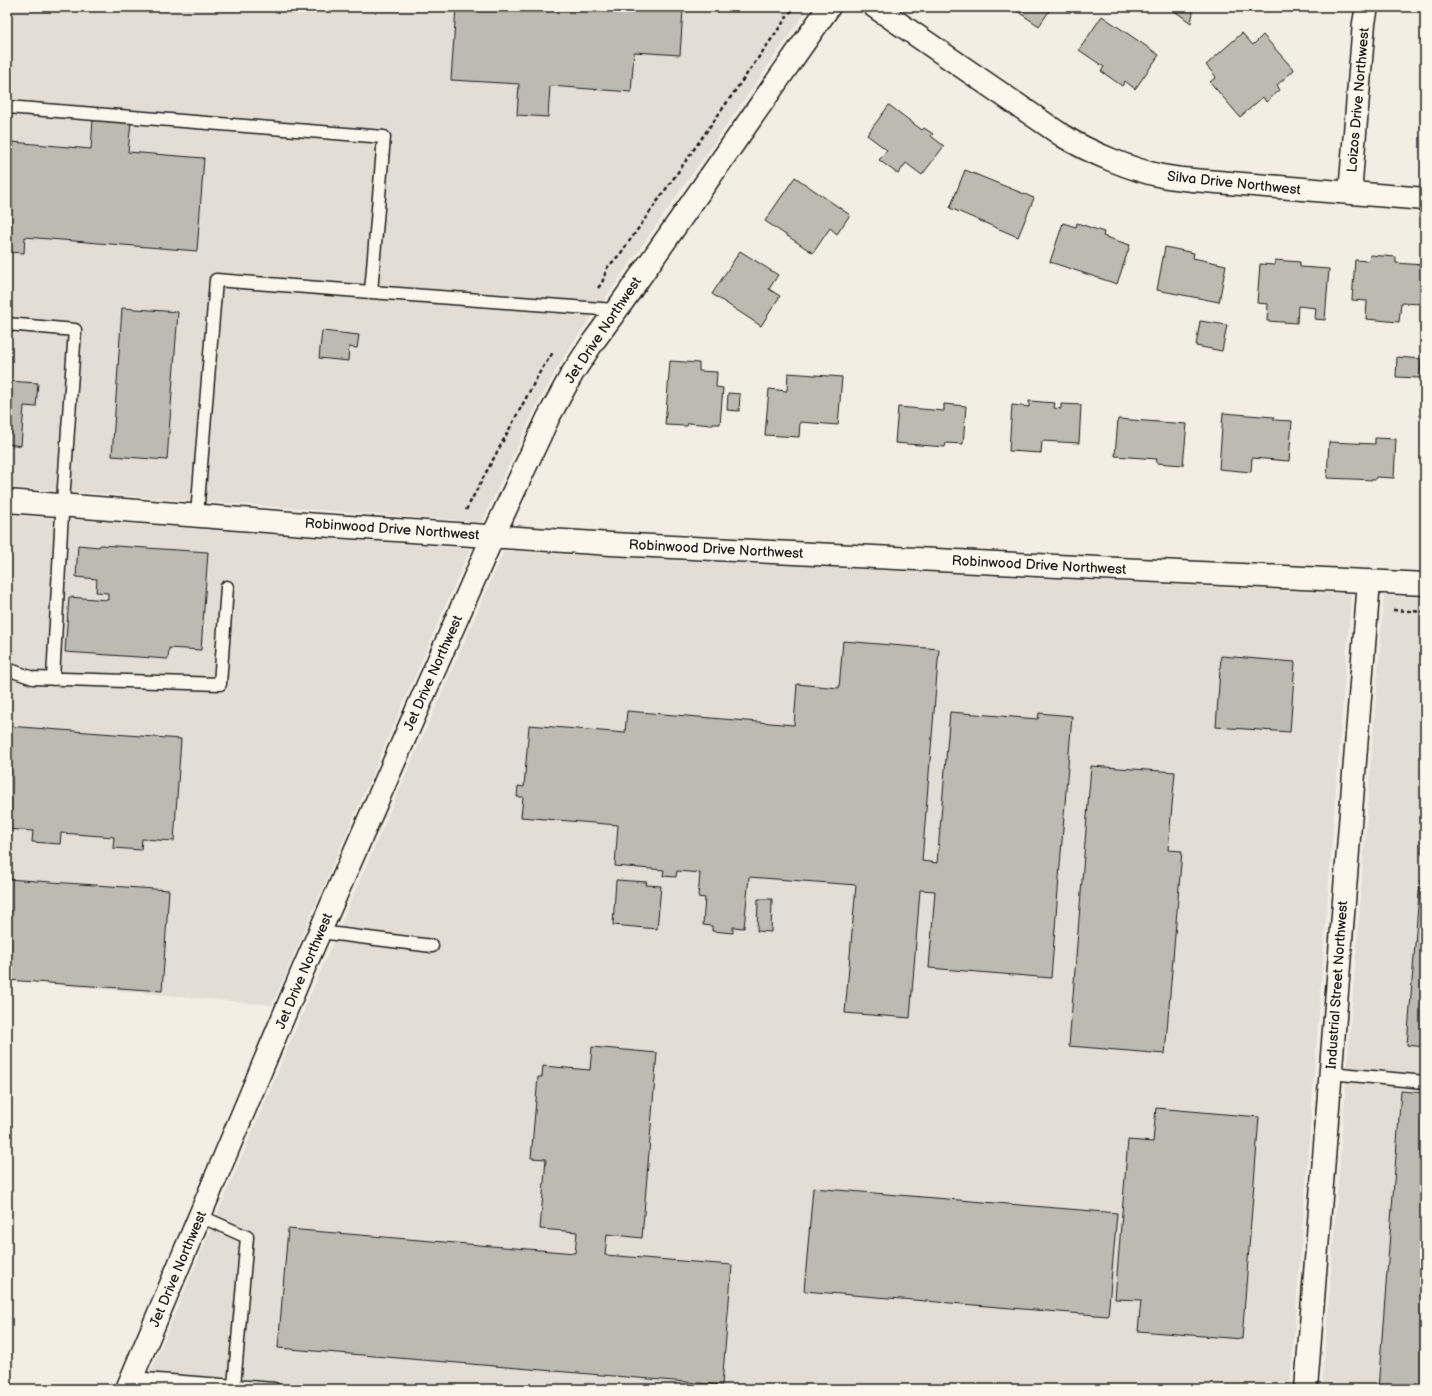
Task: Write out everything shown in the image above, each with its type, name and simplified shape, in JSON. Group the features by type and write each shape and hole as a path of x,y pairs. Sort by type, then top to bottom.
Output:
{"street":[{"name":"Jet Drive Northwest","path":"130,1384 320,932 493,536 548,418 572,374 592,342 829,7"},
{"name":"Silva Drive Northwest","path":"875,7 1063,136 1079,145 1131,167 1162,176 1193,180 1425,199"},
{"name":"Loizos Drive Northwest","path":"1350,193 1363,31 1367,7"},
{"name":"Robinwood Drive Northwest","path":"7,501 611,544 1425,584"},
{"name":"Industrial Street Northwest","path":"1306,1389 1369,581"}],"lane":[{"path":"7,107 384,137 372,292"},
{"path":"197,515 216,280 615,310"},
{"path":"7,324 76,330 63,505 54,679"},
{"path":"7,669 33,678 220,684 227,587"},
{"path":"320,932 432,946"},
{"path":"1330,1073 1425,1082"},
{"path":"200,1216 247,1237 234,1386"},
{"path":"130,1384 234,1386 274,1389"}],"shaded area":[{"path":"7,7 809,7 578,335 558,367 534,411 482,522 7,487"},
{"path":"7,515 470,549 272,1005 7,980"},
{"path":"504,551 1351,594 1290,1389 143,1389 335,937"},
{"path":"1384,596 1425,598 1425,1389 1322,1389"}],"building":[{"path":"456,7 639,7 683,10 680,55 634,52 631,92 550,86 548,117 517,115 519,84 451,80"},
{"path":"1011,7 1052,7 1039,26"},
{"path":"1173,7 1194,7 1191,23 1173,10"},
{"path":"1102,16 1159,55 1135,89 1125,81 1122,86 1101,71 1104,67 1079,50"},
{"path":"1242,33 1253,45 1263,35 1294,70 1277,85 1280,90 1266,102 1263,97 1240,117 1210,82 1216,77 1206,65"},
{"path":"889,105 922,130 924,128 933,134 931,136 944,146 922,175 906,163 898,174 879,160 887,150 867,135"},
{"path":"93,119 131,121 128,152 204,158 197,251 25,237 24,253 7,252 9,236 7,236 7,192 12,142 91,149"},
{"path":"965,170 1034,198 1018,237 950,208"},
{"path":"795,177 850,215 837,234 830,228 813,253 765,221"},
{"path":"1063,223 1076,227 1077,223 1104,232 1103,236 1130,245 1117,284 1050,262"},
{"path":"1165,247 1194,253 1193,258 1226,265 1219,302 1157,290"},
{"path":"740,251 778,275 769,289 780,296 761,326 712,294"},
{"path":"1370,255 1396,257 1396,263 1423,265 1421,304 1401,303 1399,322 1366,319 1367,301 1352,300 1355,260 1369,261"},
{"path":"1275,260 1300,262 1300,267 1329,269 1325,320 1315,319 1316,308 1298,306 1297,323 1267,321 1268,304 1257,303 1260,264 1275,265"},
{"path":"122,308 178,312 167,460 112,456"},
{"path":"1200,321 1227,325 1222,351 1196,346"},
{"path":"322,331 359,335 357,348 349,347 348,361 319,358"},
{"path":"1397,357 1421,359 1420,378 1396,377"},
{"path":"670,361 699,363 699,371 717,372 716,387 723,388 720,424 713,425 688,423 687,426 665,425"},
{"path":"788,373 842,377 838,425 800,422 799,437 765,435 769,389 787,391"},
{"path":"7,381 38,383 36,407 24,406 21,446 7,444"},
{"path":"728,393 740,394 739,411 727,410"},
{"path":"1029,401 1055,403 1054,408 1061,409 1061,404 1081,405 1079,443 1042,441 1041,453 1009,451 1012,405 1029,407"},
{"path":"944,404 966,406 963,444 946,443 945,447 895,443 898,407 944,411"},
{"path":"1223,413 1274,417 1274,420 1292,421 1289,461 1252,458 1251,472 1219,469"},
{"path":"1118,419 1187,424 1183,465 1156,463 1157,459 1115,456"},
{"path":"1375,438 1396,439 1394,478 1376,477 1375,480 1327,478 1329,442 1375,444"},
{"path":"78,545 208,552 201,650 169,648 168,659 65,652 69,597 108,600 108,593 96,592 97,579 76,577"},
{"path":"843,641 939,649 922,861 937,863 950,712 1038,719 1039,713 1072,716 1051,978 929,968 935,891 920,890 910,1018 845,1013 856,885 749,877 744,928 733,927 733,933 712,931 712,926 703,925 705,898 698,897 700,873 677,871 676,877 663,876 664,870 615,866 618,825 521,817 523,797 517,797 518,786 524,787 529,725 625,733 627,711 794,725 797,684 839,688"},
{"path":"1221,656 1295,662 1290,732 1216,727"},
{"path":"7,726 181,739 174,841 142,839 141,850 113,848 114,837 61,833 60,844 32,842 33,831 7,829"},
{"path":"1091,766 1175,772 1168,850 1182,851 1165,1054 1069,1046"},
{"path":"1423,823 1425,823 1425,854 1421,854"},
{"path":"7,879 169,890 162,991 7,980"},
{"path":"616,880 647,882 646,885 661,886 657,929 613,925"},
{"path":"1420,881 1425,882 1425,1047 1407,1045"},
{"path":"758,899 772,899 771,932 757,931"},
{"path":"592,1047 657,1053 642,1238 607,1234 605,1255 732,1265 722,1385 278,1348 288,1229 575,1253 577,1232 540,1229 546,1159 531,1158 538,1077 542,1077 543,1066 590,1070"},
{"path":"1401,1091 1425,1093 1425,1389 1378,1389"},
{"path":"1156,1108 1259,1117 1242,1339 1138,1331 1141,1300 1115,1299 1128,1140 1153,1142"},
{"path":"813,1188 1117,1213 1108,1316 804,1291"}]}
